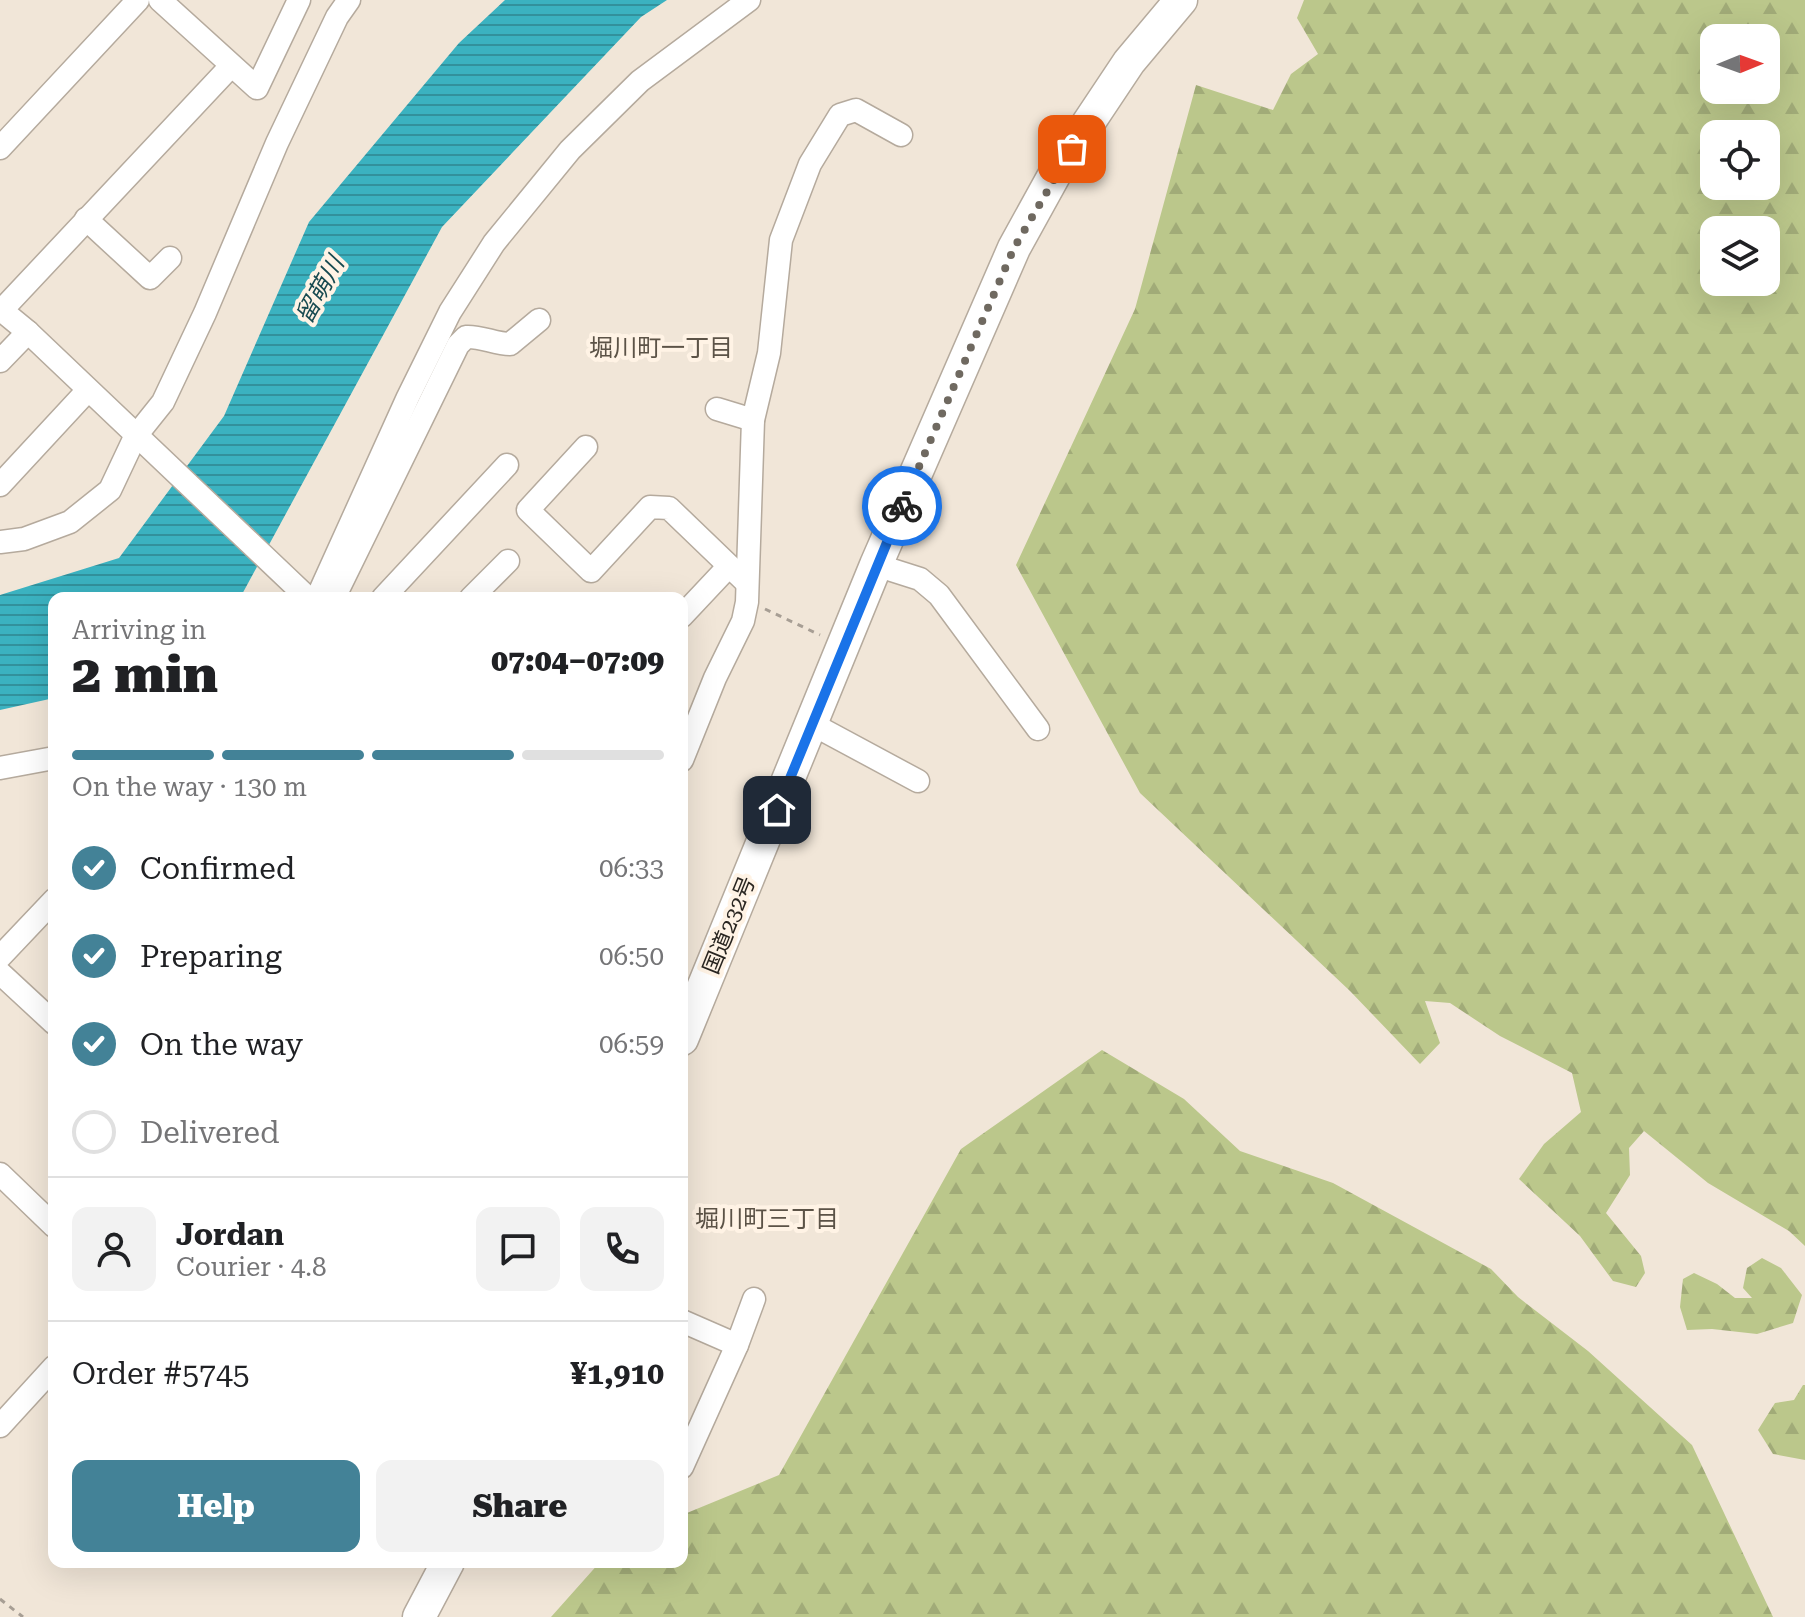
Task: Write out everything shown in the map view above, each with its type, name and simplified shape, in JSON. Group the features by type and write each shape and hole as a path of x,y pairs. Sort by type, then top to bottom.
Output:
{"highway":[{"name":"国道232号","path":"688,1024 845,648 876,565 1014,248 1057,170 1129,62 1181,0"},
{"path":"419,1617 445,1568"}],"street":[{"path":"0,148 138,0"},
{"path":"160,0 257,88 299,0"},
{"path":"0,542 24,539 70,522 110,490 163,402 205,313 277,143 337,17 349,0"},
{"path":"320,592 450,312 494,243 570,150 640,81 749,0"},
{"path":"231,66 1,310 28,332 302,592"},
{"path":"688,745 715,678 743,621 747,592 753,420 769,353 781,240 810,164 840,115 856,110 901,135"},
{"path":"86,219 150,278 170,258"},
{"path":"337,592 458,345 466,337 475,336 498,344 510,344 539,320"},
{"path":"0,361 28,332"},
{"path":"0,485 88,390"},
{"path":"717,409 753,420"},
{"path":"586,447 528,510 591,571 650,507 669,508 729,566 747,592"},
{"path":"389,592 507,465"},
{"path":"477,592 508,561"},
{"path":"876,565 920,579 939,595 1038,729"},
{"path":"688,610 729,566"},
{"path":"812,724 918,781"},
{"path":"0,768 48,759"},
{"path":"0,957 48,906"},
{"path":"0,973 48,1017"},
{"path":"0,1174 48,1220"},
{"path":"689,1433 737,1345 754,1299"},
{"path":"688,1324 737,1345"},
{"path":"0,1426 48,1374"},
{"path":"31,1393 48,1387"}],"path":[{"path":"747,592 777,613 845,648"},
{"path":"0,1599 23,1617"}],"green space":[{"path":"1304,0 1805,0 1805,1246 1789,1231 1708,1183 1644,1131 1629,1148 1630,1175 1606,1213 1641,1256 1645,1273 1636,1287 1613,1281 1580,1236 1519,1179 1544,1144 1581,1112 1572,1073 1500,1036 1450,1003 1425,1001 1440,1043 1420,1064 1350,991 1140,793 1016,565 1135,309 1196,85 1273,110 1291,74 1318,54 1297,18"},
{"path":"1102,1050 1184,1099 1240,1151 1333,1183 1491,1269 1518,1297 1588,1351 1692,1445 1773,1617 551,1617 595,1568 688,1568 688,1513 779,1475 961,1149"},
{"path":"1762,1258 1781,1268 1802,1295 1793,1323 1757,1334 1712,1329 1687,1330 1680,1307 1683,1279 1694,1273 1717,1284 1735,1298 1752,1298 1743,1288 1747,1268"},
{"path":"1803,1385 1805,1460 1773,1454 1758,1430 1775,1403 1794,1400"}],"water":[{"name":"留萌川","path":"505,0 667,0 641,17 442,227 243,592 48,592 48,699 0,710 0,595 119,558 224,416 309,222 459,43"}],"way so far":[{"path":"902,506 1014,248 1072,149"}],"district":[{"name":"堀川町一丁目","path":"661,348"},
{"name":"堀川町三丁目","path":"767,1219"}],"route":[{"path":"777,810 902,506"}]}
